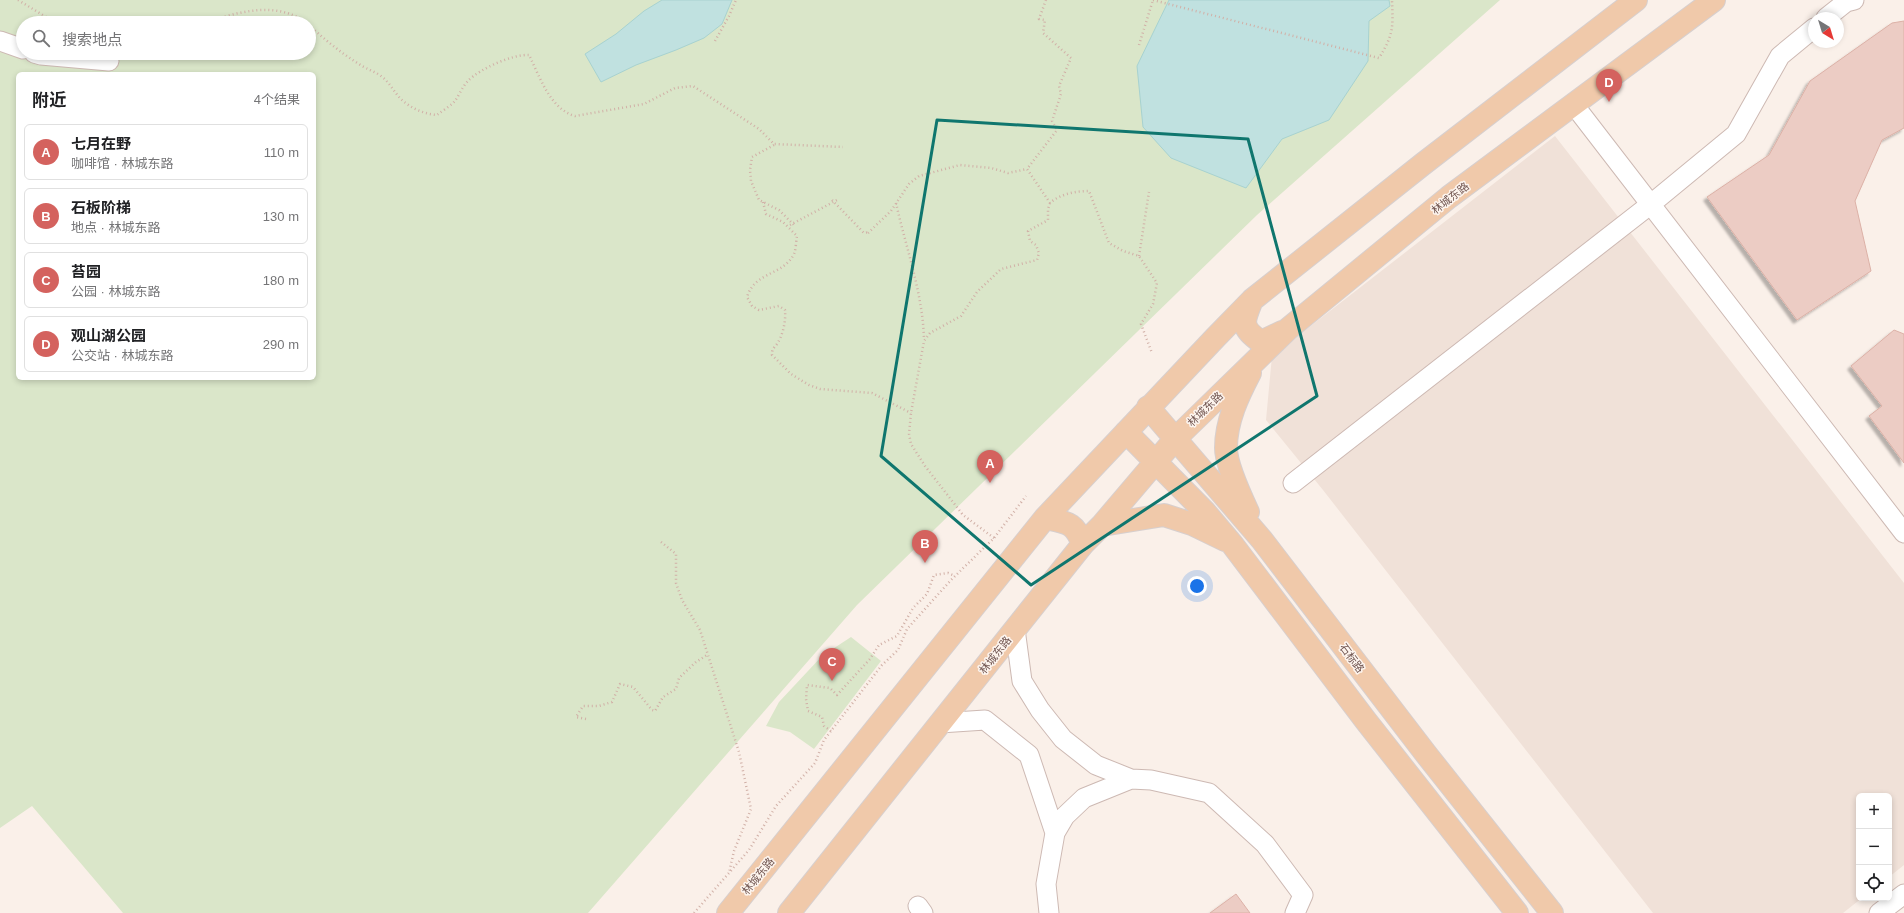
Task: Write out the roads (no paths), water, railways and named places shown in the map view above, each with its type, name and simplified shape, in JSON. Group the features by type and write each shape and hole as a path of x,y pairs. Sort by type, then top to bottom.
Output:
{"main road":[{"name":"林城东路","path":"728,913 1045,518 1148,407 1252,300 1423,164 1636,0"},
{"name":"林城东路","path":"789,913 1083,544 1102,525 1176,438 1257,358 1288,329 1449,198 1714,0"},
{"path":"1252,300 1244,319 1248,333 1261,342 1288,329"},
{"path":"1257,358 1233,407 1226,449 1237,489 1262,540"},
{"name":"石标路","path":"1148,407 1262,540 1426,754 1552,913"},
{"path":"1126,432 1205,512 1232,544 1366,721 1517,913"},
{"path":"1205,512 1225,496"},
{"path":"1102,525 1164,515 1192,524 1232,544"},
{"path":"1045,518 1070,523 1077,530 1083,544"}],"street":[{"path":"1834,12 1846,2 1854,0"},
{"path":"1293,483 1650,204 1736,134 1780,56 1808,33"},
{"path":"0,41 16,47"},
{"path":"98,60 109,61"},
{"path":"1574,105 1904,533"},
{"path":"1015,629 1022,681 1040,710 1063,739 1096,765 1131,779 1150,780 1209,793 1265,844 1303,895 1295,913"},
{"path":"940,723 985,720 1029,755 1055,833"},
{"path":"1049,913 1046,884 1055,833 1065,816 1084,798 1131,779"},
{"path":"1879,913 1904,894"}],"water":[{"path":"662,0 732,0 722,24 704,38 636,65 601,82 585,54 616,34 644,11"},
{"path":"1169,0 1389,0 1390,6 1369,21 1368,61 1329,120 1282,139 1246,188 1171,158 1143,127 1137,66"}],"place":[{"name":"观山湖公园","path":"1609,102"},
{"name":"七月在野","path":"990,483"},
{"name":"石板阶梯","path":"925,563"},
{"name":"苔园","path":"832,681"}]}
